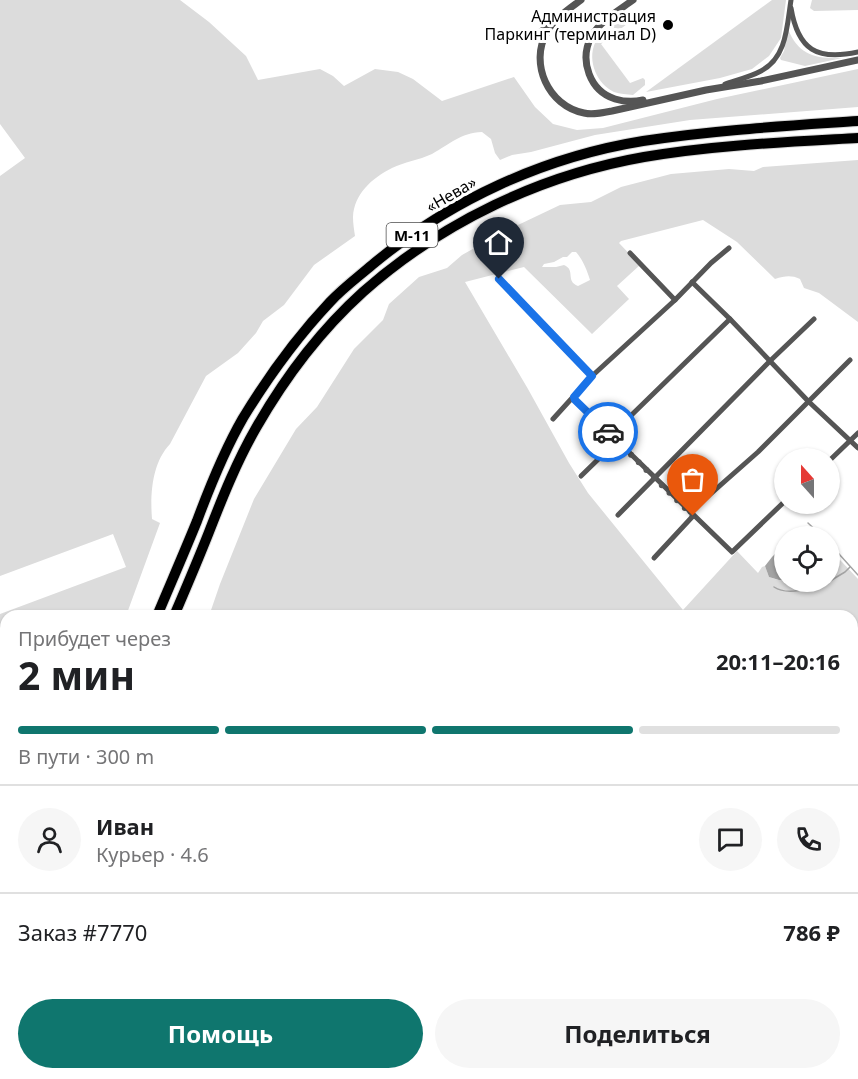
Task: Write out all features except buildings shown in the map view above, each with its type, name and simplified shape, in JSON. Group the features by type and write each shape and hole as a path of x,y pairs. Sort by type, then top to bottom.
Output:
{"highway":[{"name":"«Нева»","path":"159,610 220,462 242,420 268,379 302,334 331,302 390,250 457,206 498,185 537,169 584,154 641,141 695,134 858,122"},
{"name":"«Нева»","path":"176,610 233,471 280,389 313,346 356,299 427,244 506,199 542,184 590,169 644,157 697,150 858,138"}],"street":[{"path":"536,34 582,0"},
{"path":"633,0 609,17 592,36 586,53 589,73 600,90 616,99 638,101 673,97"},
{"path":"706,90 754,74 765,69 774,61 784,42 791,2"},
{"path":"791,2 794,23 799,36 812,49 830,56 858,52"},
{"path":"562,14 547,32 542,46 540,60 545,81 551,93 562,103 589,114 858,60"},
{"path":"553,419 592,376 729,248"},
{"path":"630,253 675,300"},
{"path":"499,279 592,376"},
{"path":"692,282 808,401 858,448"},
{"path":"611,435 730,319"},
{"path":"618,515 814,319"},
{"path":"654,558 692,514 850,360"},
{"path":"574,397 732,552 774,512"},
{"path":"840,450 858,433"},
{"path":"581,476 617,441"}],"shaded area":[{"path":"0,0 180,0 209,22 246,56 258,80 320,69 333,76 344,86 375,69 398,72 413,79 442,101 514,77 535,107 553,124 577,130 603,128 717,99 858,69 858,107 690,120 595,135 500,160 495,153 491,139 482,132 467,134 432,154 385,172 371,182 361,194 354,209 355,236 314,265 284,305 263,321 256,333 238,353 206,376 156,469 151,499 152,519 160,523 128,610 11,610 126,567 113,534 0,576 0,176 25,158 0,124"},
{"path":"772,0 786,0 781,38 769,56 752,69 720,78 646,92"},
{"path":"812,0 858,0 858,10 814,11 810,8"},
{"path":"621,16 627,24 601,44 630,83 643,78 645,80 645,85 633,95 616,93 608,88 598,78 593,64 595,43 603,32"},
{"path":"788,29 797,45 809,54 824,58 842,58 805,66 781,60"},
{"path":"858,160 858,322 819,293 804,288 800,279 788,276 775,279 737,242 703,220 619,243 640,265 617,286 629,299 592,334 524,267 465,282 588,493 683,610 211,610 254,499 296,429 317,407 354,349 383,320 389,304 419,277 447,268 462,255 503,232 560,205 591,202 621,187 671,174 729,169 754,171 763,167","holes":["576,252 590,280 578,286 572,281 568,267 564,265 542,267 544,264"]},
{"path":"737,551 758,573 765,566 769,577 774,579 774,592 840,592 840,560 858,579 858,610 683,610"},
{"path":"774,555 774,578 769,577 765,566"}],"waterway":[{"path":"808,523 811,526"},
{"path":"840,555 858,575"},
{"path":"840,575 850,567"}],"way so far":[{"path":"608,432 693,516"}],"place":[{"name":"Администрация Паркинг (терминал D)","path":"668,25"}],"route":[{"path":"499,279 592,376 574,397 608,432"}]}
